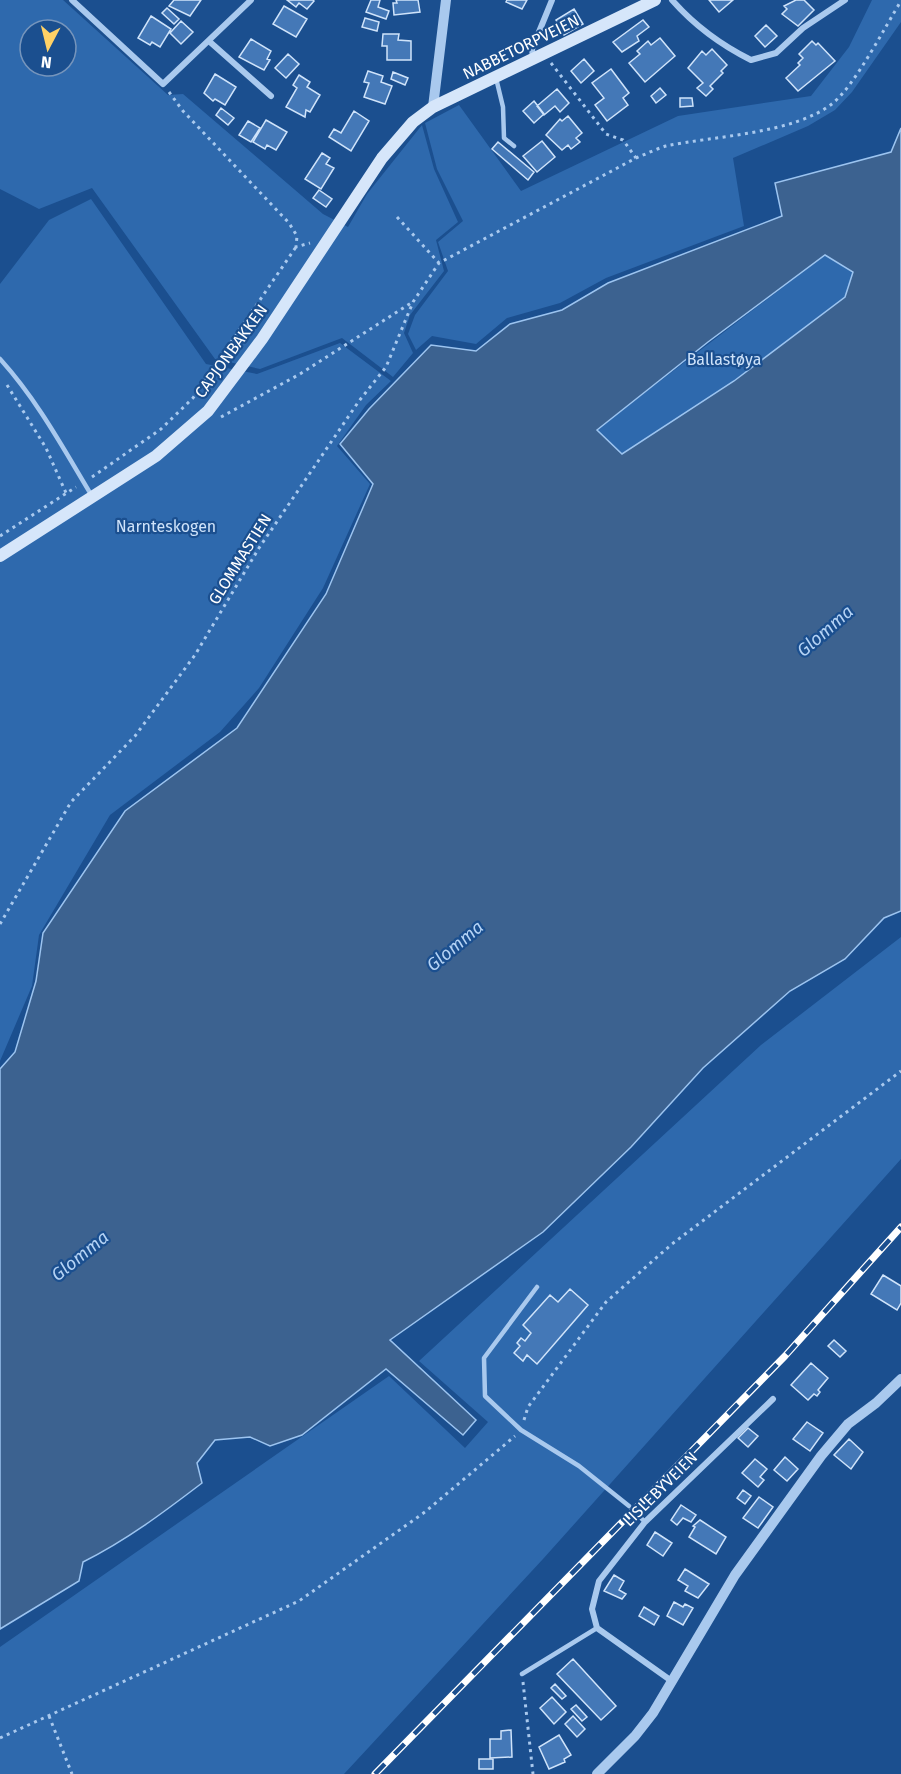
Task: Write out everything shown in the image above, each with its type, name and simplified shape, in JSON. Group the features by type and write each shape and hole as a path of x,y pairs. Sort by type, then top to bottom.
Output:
{"main road":[{"name":"NABBETORPVEIEN","path":"433,107 656,0"},
{"name":"CAPJONBAKKEN","path":"0,556 156,456 208,411 250,356 397,138 433,107"}],"street":[{"path":"72,0 163,84 210,42 251,0"},
{"path":"433,107 446,0"},
{"path":"539,57 532,49 552,0"},
{"path":"672,0 704,31 729,49 751,60 776,52 803,28 845,0"},
{"path":"210,42 271,96"},
{"path":"597,1774 635,1736 673,1682 735,1575 821,1456 848,1424 901,1379"},
{"name":"LISLEBYVEIEN","path":"597,1628 592,1609 599,1581 645,1522 773,1399"},
{"path":"597,1628 673,1682"}],"lane":[{"path":"496,78 503,107 504,138 514,146"},
{"path":"0,359 26,388 61,442 92,497"},
{"path":"537,1287 484,1358 485,1396 521,1430 579,1466 629,1506"},
{"path":"639,1516 645,1522"},
{"path":"522,1674 597,1628"}],"path":[{"name":"GLOMMASTIEN","path":"0,924 71,802 135,736 195,655 259,548 359,401 386,367 413,302 439,264 636,158 664,147 767,130 800,120 832,104 845,90 901,1"},
{"path":"539,57 606,134 623,140 636,158"},
{"path":"0,536 161,429 193,398 296,247 297,236 289,223 183,111 163,84"},
{"path":"397,217 439,264"},
{"path":"296,247 327,240"},
{"path":"193,398 217,420 300,374 413,302"},
{"path":"5,381 46,448 66,494"},
{"path":"522,1674 533,1774"},
{"path":"0,1738 49,1716 72,1774"}],"green space":[{"path":"0,0 63,0 168,95 183,94 323,214 348,227 367,194 422,125 434,169 458,222 436,240 444,271 410,315 404,333 413,353 393,377 342,338 260,369 215,359 92,188 39,209 0,189"},
{"path":"872,0 901,0 901,22 852,92 835,110 808,126 733,158 744,226 606,278 560,303 507,318 476,344 432,336 416,350 408,334 415,315 448,271 438,242 463,221 437,169 425,123 459,105 521,191 678,116 811,96 849,47"},
{"name":"Narnteskogen","path":"91,199 206,364 257,374 340,343 391,381 366,405 337,446 370,484 323,588 259,688 220,732 110,815 39,935 32,986 0,1061 0,284 49,220"},
{"name":"Ballastøya","path":"825,255 853,272 845,297 734,381 622,454 596,430"},
{"path":"901,937 901,1159 543,1559 344,1774 0,1774 0,1647 389,1376 465,1448 488,1422 419,1361 761,1045"}],"water":[{"name":"Glomma","path":"901,128 901,911 884,918 845,959 790,991 703,1068 631,1147 543,1232 390,1340 476,1420 463,1435 386,1369 302,1435 270,1446 250,1437 215,1440 197,1463 202,1483 130,1535 83,1562 79,1581 0,1629 0,1069 15,1052 36,981 43,933 125,811 237,728 326,594 373,484 340,444 369,409 431,345 476,351 510,324 562,310 608,283 782,216 775,183 891,152","holes":["825,255 853,272 845,297 734,381 622,454 597,430 708,342"]}],"building":[{"path":"174,0 201,0 190,16 169,6"},
{"path":"287,0 314,1 307,9 299,3 296,7"},
{"path":"371,0 380,0 378,7 389,11 386,19 366,12"},
{"path":"396,0 418,0 420,12 394,15 393,3 397,3"},
{"path":"507,0 527,0 522,9 506,2"},
{"path":"709,0 733,0 719,12"},
{"path":"796,0 804,0 814,10 798,26 782,14 787,9 784,6"},
{"path":"284,6 307,19 296,37 273,24"},
{"path":"167,8 179,19 174,24 162,13"},
{"path":"574,9 583,24 564,35 556,20"},
{"path":"151,16 171,29 160,47 152,42 150,45 138,38"},
{"path":"365,18 379,22 377,31 362,27"},
{"path":"643,20 649,27 637,36 639,41 622,52 613,42"},
{"path":"181,21 193,32 181,44 170,33"},
{"path":"766,25 777,36 765,47 755,36"},
{"path":"383,34 399,34 398,40 411,41 411,60 387,60 387,46 382,46"},
{"path":"660,38 675,56 645,82 629,63 640,54 637,51 648,41 651,45"},
{"path":"251,39 271,51 267,59 270,60 264,70 239,57"},
{"path":"812,41 816,45 818,43 835,61 798,91 786,78 800,65 798,63 803,58 799,54"},
{"path":"712,49 727,65 721,71 723,73 710,86 713,89 706,96 697,88 703,83 688,68 702,51 706,55"},
{"path":"288,54 299,64 286,78 275,68"},
{"path":"584,59 594,71 581,83 571,71"},
{"path":"611,69 629,93 623,98 628,105 607,121 595,105 604,98 592,83"},
{"path":"368,71 383,76 381,82 392,86 385,104 364,97 369,83 364,82"},
{"path":"393,72 408,78 405,85 391,79"},
{"path":"215,74 236,87 225,105 215,99 213,101 204,93"},
{"path":"299,75 310,82 307,87 320,95 310,112 306,110 305,117 286,107 297,88 293,85"},
{"path":"660,88 666,95 656,103 651,96"},
{"path":"557,89 569,103 560,112 555,106 544,115 537,106"},
{"path":"680,98 692,98 693,106 680,107"},
{"path":"534,101 544,114 534,123 523,111"},
{"path":"221,108 234,118 228,125 216,115"},
{"path":"354,111 369,121 351,151 329,137 334,129 341,133"},
{"path":"568,116 582,133 576,138 580,142 571,149 568,145 562,150 546,135 560,119 562,121"},
{"path":"266,120 287,132 276,150 267,145 265,149 253,142"},
{"path":"248,121 260,128 251,142 239,135"},
{"path":"542,141 555,157 537,172 523,156"},
{"path":"498,142 534,172 528,180 492,149"},
{"path":"322,153 330,158 326,164 334,168 321,189 305,179"},
{"path":"319,190 332,199 326,207 313,198"},
{"path":"883,1275 901,1286 901,1303 897,1310 871,1294"},
{"path":"570,1289 588,1305 537,1364 527,1355 523,1361 514,1353 520,1346 517,1343 521,1338 525,1341 531,1333 523,1325 550,1295 558,1302"},
{"path":"834,1340 846,1351 840,1357 828,1346"},
{"path":"811,1363 828,1378 818,1390 820,1392 817,1396 814,1394 808,1400 791,1385"},
{"path":"807,1422 823,1433 810,1451 793,1439"},
{"path":"748,1428 758,1436 748,1447 738,1438"},
{"path":"849,1439 863,1452 851,1469 834,1455"},
{"path":"785,1457 798,1469 787,1481 774,1470"},
{"path":"755,1459 767,1469 760,1477 764,1480 758,1487 742,1473"},
{"path":"743,1490 751,1496 745,1504 737,1498"},
{"path":"759,1497 773,1507 758,1528 743,1518"},
{"path":"681,1505 696,1515 691,1522 683,1518 677,1525 671,1520"},
{"path":"700,1520 726,1537 716,1554 689,1537 695,1527 693,1526"},
{"path":"655,1532 672,1543 663,1556 647,1545"},
{"path":"685,1569 709,1584 698,1598 685,1591 688,1586 678,1580"},
{"path":"614,1575 624,1581 619,1590 626,1594 622,1599 604,1591"},
{"path":"674,1602 683,1607 685,1604 693,1608 683,1625 667,1616"},
{"path":"644,1607 659,1616 654,1625 639,1616"},
{"path":"573,1659 616,1706 601,1720 557,1674"},
{"path":"555,1684 566,1696 562,1699 551,1688"},
{"path":"552,1697 566,1712 554,1724 540,1708"},
{"path":"576,1705 587,1717 582,1721 571,1709"},
{"path":"573,1716 585,1729 577,1737 565,1724"},
{"path":"511,1730 512,1757 490,1758 490,1739 501,1739 501,1731"},
{"path":"559,1735 571,1755 564,1759 565,1762 549,1769 539,1747"},
{"path":"479,1759 493,1759 493,1769 479,1769"}],"railway":[{"path":"375,1774 785,1356 901,1227"}]}
